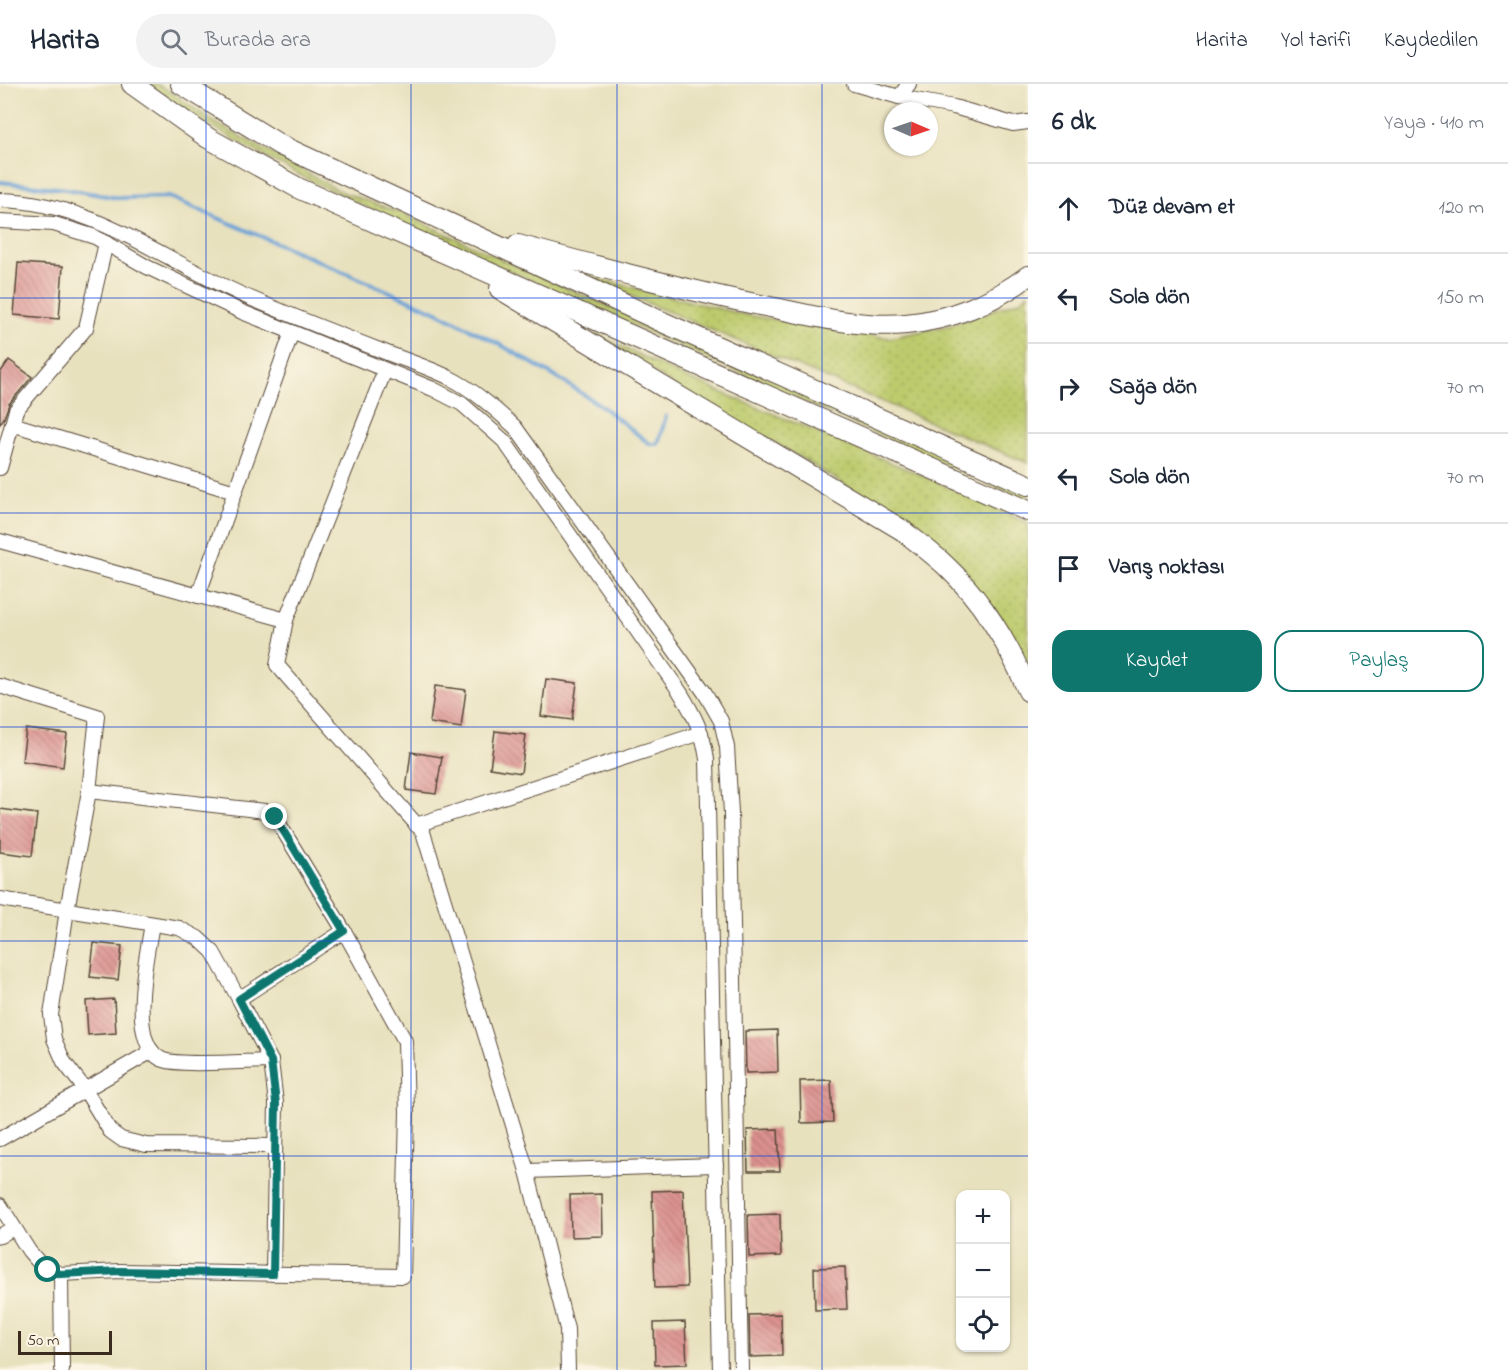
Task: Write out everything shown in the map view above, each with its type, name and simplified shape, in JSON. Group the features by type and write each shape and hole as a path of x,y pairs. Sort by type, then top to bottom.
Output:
{"highway":[{"path":"132,84 208,138 290,184 1028,511"},
{"path":"181,84 280,145 658,320 1028,484"},
{"path":"419,210 515,244 624,274 729,299 821,317 868,323 906,324 942,317 982,304 1028,276"},
{"path":"431,247 902,530 946,566 988,614 1014,656 1028,691"}],"street":[{"path":"854,84 899,97 954,107 1013,124 1028,122"},
{"path":"899,97 909,84"},
{"path":"0,200 56,207 97,220 229,289 450,378 491,405 515,427 705,693 721,720 727,747 731,813 741,1370"},
{"path":"0,221 54,224 95,237 147,267 242,312 433,389 462,404 504,441 680,692 702,733 707,759 720,1370"},
{"path":"0,468 16,410 86,328 106,243"},
{"path":"198,596 292,332"},
{"path":"385,369 286,620 277,665 423,832 527,1171 567,1329 568,1370"},
{"path":"12,424 235,492"},
{"path":"0,541 286,620"},
{"path":"0,686 97,716 89,791 51,1015 54,1039 64,1062 84,1088 110,1131 121,1139 146,1144 275,1146"},
{"path":"416,825 702,733"},
{"path":"0,1205 42,1266 61,1274 120,1271 403,1276 407,1112 405,1041 344,931 275,817 264,811 89,791"},
{"path":"0,899 179,928 198,938 213,952 271,1061 276,1103 273,1274"},
{"path":"152,924 144,975 141,1019 146,1040 152,1050 161,1059 178,1063 271,1061"},
{"path":"239,999 344,931"},
{"path":"0,1138 152,1050"},
{"path":"527,1171 716,1165"},
{"path":"0,1236 14,1228"},
{"path":"61,1274 62,1370"}],"green space":[{"path":"147,84 158,84 217,124 342,192 401,213 1028,492 1028,501 346,198 244,145"},
{"path":"581,275 745,315 889,338 948,326 1021,300 1028,293 1028,463"},
{"path":"595,334 684,377 928,478 1028,523 1028,668 1018,646 995,609 896,516 808,462 682,391"}],"building":[{"path":"18,263 63,266 59,319 14,315"},
{"path":"9,360 32,377 9,404 0,424 0,373"},
{"path":"546,679 577,683 572,720 541,716"},
{"path":"435,686 466,690 461,728 430,723"},
{"path":"26,729 67,734 63,767 22,761"},
{"path":"495,731 526,735 521,773 490,768"},
{"path":"411,752 442,757 436,794 406,790"},
{"path":"0,809 37,814 32,856 0,852"},
{"path":"94,943 122,946 118,980 90,977"},
{"path":"114,999 116,1033 88,1035 86,1001"},
{"path":"777,1030 778,1072 746,1073 745,1031"},
{"path":"831,1080 833,1122 801,1123 800,1081"},
{"path":"778,1129 780,1171 748,1171 747,1130"},
{"path":"683,1190 687,1287 655,1288 652,1191"},
{"path":"602,1194 603,1236 571,1237 570,1195"},
{"path":"780,1214 781,1256 749,1257 748,1215"},
{"path":"845,1267 847,1309 815,1310 814,1268"},
{"path":"781,1314 782,1356 750,1357 749,1315"},
{"path":"685,1322 687,1364 655,1365 654,1323"}],"waterway":[{"path":"0,182 66,189 118,198 169,197 437,312 501,345 561,380 600,405 650,444 658,444 666,416"}],"route":[{"path":"48,1270 61,1274 120,1271 273,1274 276,1103 271,1061 239,999 344,931 275,817"}]}
